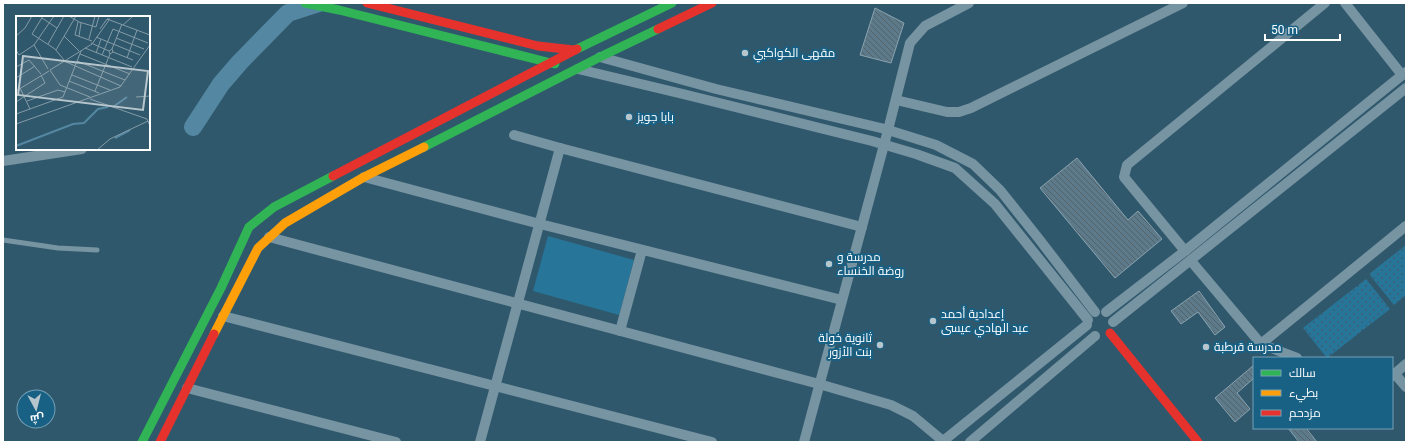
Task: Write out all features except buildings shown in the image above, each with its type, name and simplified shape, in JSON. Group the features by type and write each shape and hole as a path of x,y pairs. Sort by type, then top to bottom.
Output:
{"main road":[{"path":"305,3 578,69"},
{"path":"142,442 222,288 249,227 274,206 364,161 574,50 672,3"},
{"path":"160,442 258,248 285,223 364,177 600,57 712,3"},
{"path":"370,4 530,44 574,50 600,57"},
{"path":"1110,332 1198,442"}],"street":[{"path":"804,442 910,43 925,26 969,3"},
{"path":"896,100 947,112 959,112 971,108 1184,3"},
{"path":"1185,251 1124,177 1127,165 1325,3"},
{"path":"1106,312 1185,251 1404,74 1345,3"},
{"path":"600,57 716,88 888,130 936,145 973,164 1000,190 1095,312"},
{"path":"269,237 819,384 891,405 913,416 943,442 1087,323 1091,314 1099,311 1106,312 1112,318 1113,327 1110,332 1102,337 1095,336 1091,333 1087,323 995,204 956,168 884,145 578,69"},
{"path":"1113,322 1406,88"},
{"path":"514,135 862,227"},
{"path":"480,442 560,148"},
{"path":"3,161 75,150"},
{"path":"364,177 540,224 842,300"},
{"path":"1261,344 1406,226"},
{"path":"620,332 642,250"},
{"path":"1191,261 1261,344 1294,357"},
{"path":"223,316 712,442"},
{"path":"970,442 1095,336"},
{"path":"1406,364 1394,375 1406,387"},
{"path":"187,388 396,442"}],"lane":[{"path":"3,240 58,248 97,250"}],"shaded area":[{"path":"548,236 634,260 619,315 533,291"},
{"path":"1406,245 1406,295 1394,305 1369,274"},
{"path":"1366,279 1390,309 1328,357 1326,357 1303,328"}],"waterway":[{"path":"193,127 221,84 240,62 288,13 319,3"}],"traffic: fast":[{"path":"305,3 339,10 555,64"},
{"path":"577,49 672,3"},
{"path":"424,147 658,29"},
{"path":"142,442 221,288 249,227 274,207 333,176"}],"traffic: slow":[{"path":"214,334 258,248 285,223 364,177 424,147"}],"traffic: jam":[{"path":"367,3 538,46 574,50"},
{"path":"658,29 712,3"},
{"path":"333,176 577,49"},
{"path":"1110,333 1198,442"},
{"path":"160,442 214,334"}],"place":[{"name":"مقهى الكواكبي","path":"745,53"},
{"name":"بابا جويز","path":"629,117"},
{"name":"مدرسة و روضة الخنساء","path":"829,264"},
{"name":"إعدادية أحمد عبد الهادي عيسى","path":"933,321"},
{"name":"ثانوية خولة بنت الأزور","path":"880,345"},
{"name":"مدرسة قرطبة","path":"1206,347"}]}
